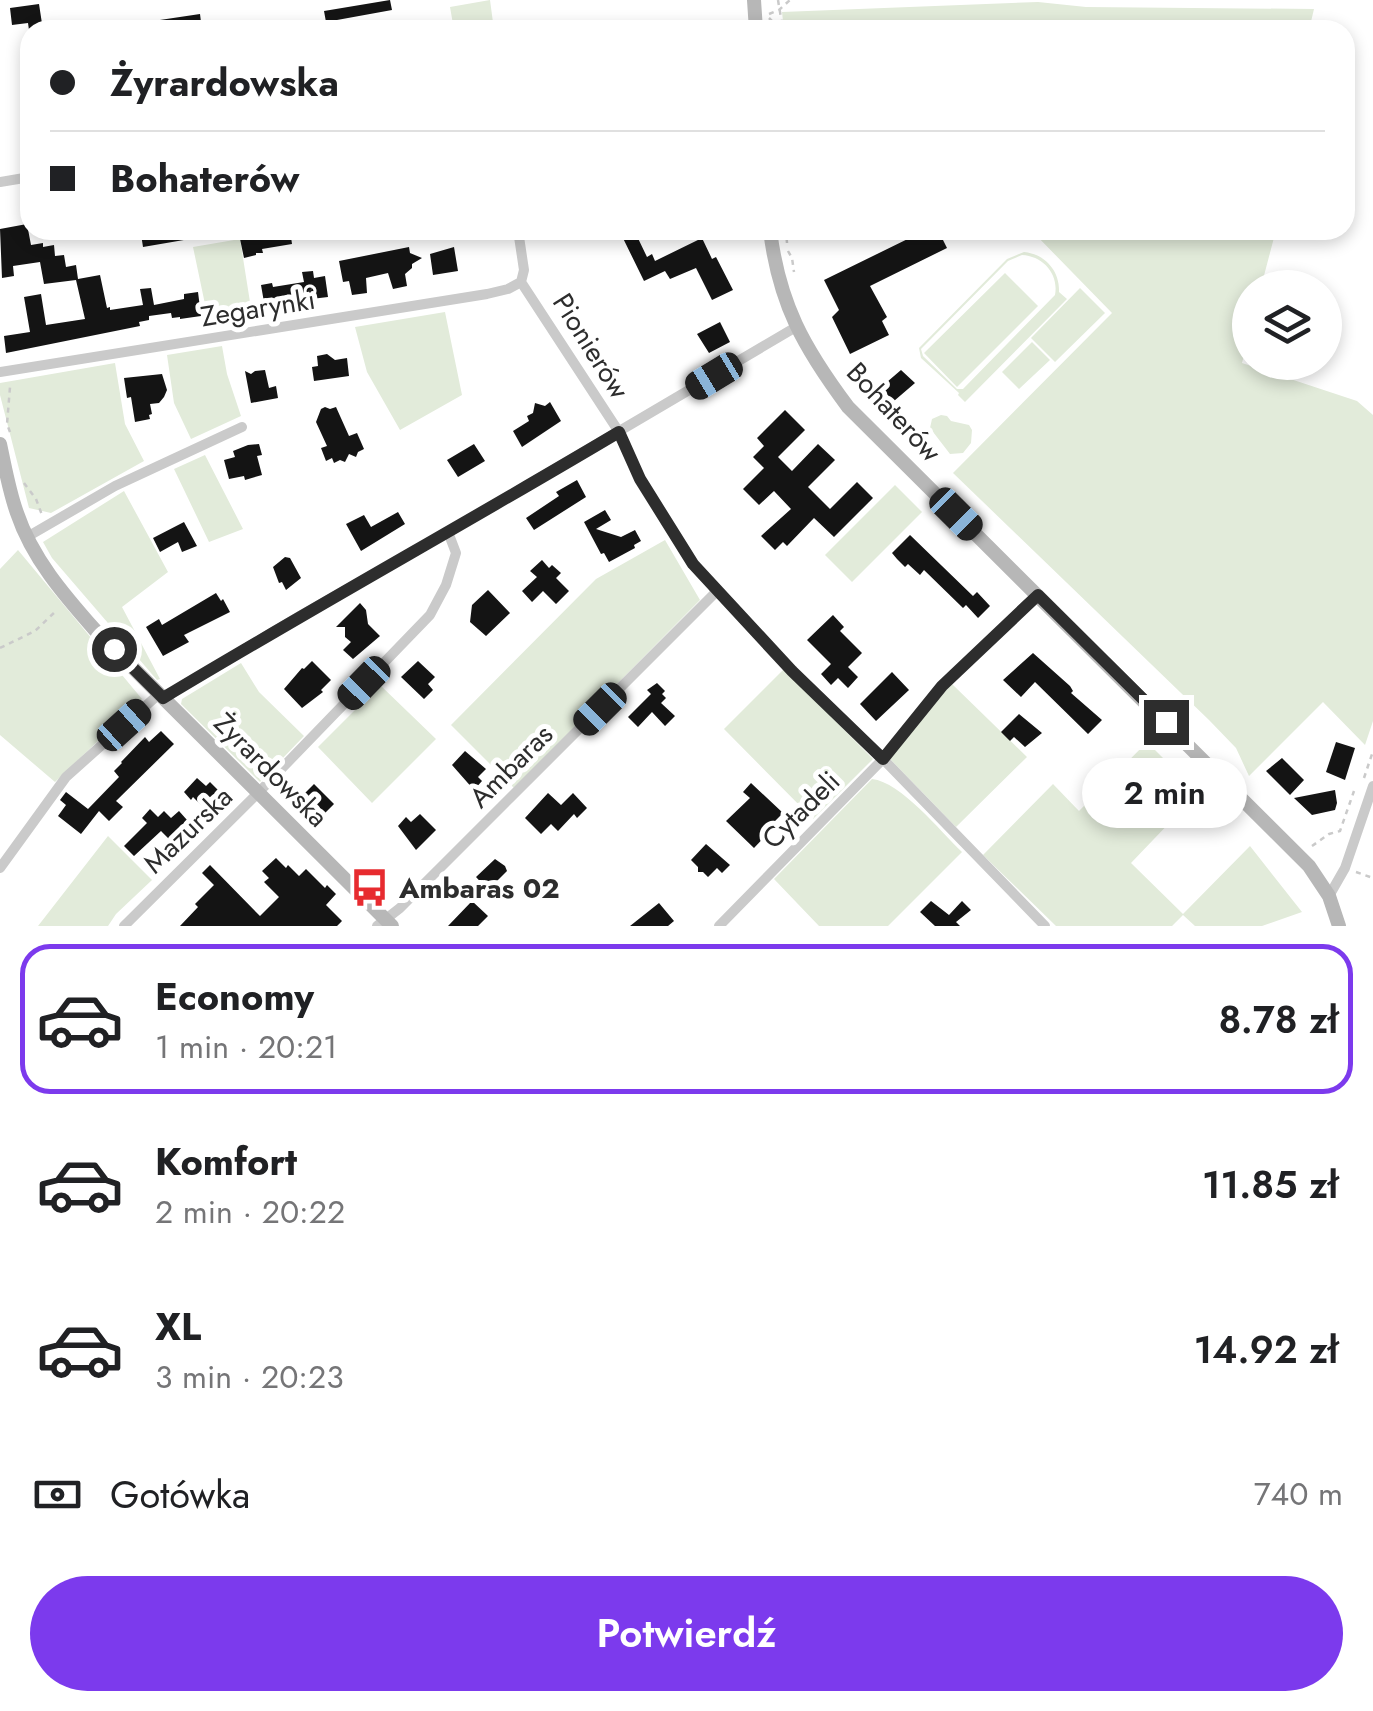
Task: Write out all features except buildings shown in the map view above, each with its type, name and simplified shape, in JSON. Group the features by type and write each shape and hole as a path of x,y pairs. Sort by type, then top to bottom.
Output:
{"street":[{"name":"Pionierów","path":"520,240 524,270 521,282 619,432 640,479 693,564 792,671 1046,926"},
{"name":"Bohaterów","path":"772,240 780,285 796,327 816,364 848,406 1309,866 1329,896 1339,926"},
{"name":"Zegarynki","path":"0,372 487,294 521,282"},
{"path":"0,868 66,777 161,696 796,327"},
{"path":"27,537 114,486 242,426"},
{"name":"Żyrardowska","path":"6,443 16,512 59,589 384,923"},
{"name":"Mazurska","path":"124,926 430,615 456,553 448,532"},
{"name":"Ambaras","path":"384,923 717,592"},
{"name":"Cytadeli","path":"719,926 883,759 942,686 1038,595"},
{"path":"1329,896 1346,868 1368,785"}],"path":[{"path":"778,0 781,20"},
{"path":"771,20 765,14 780,10 790,0"},
{"path":"6,443 10,387"},
{"path":"22,480 36,499 46,526"},
{"path":"0,648 35,631 62,606"},
{"path":"1368,785 1373,752"},
{"path":"1346,868 1373,878"}],"green space":[{"path":"490,0 493,20 452,20 450,7"},
{"path":"1038,2 1086,7 1314,9 1311,20 783,20 782,12"},
{"path":"240,240 253,321 210,328 193,247"},
{"path":"1041,240 1273,240 1265,270 1232,270 1232,380 1293,380 1357,401 1373,415 1373,721 1365,745 1323,702 1249,776 1236,748 1209,720 953,473 1112,313"},
{"path":"1024,252 1045,260 1057,277 1059,292 1067,299 965,402 921,358 919,348 1007,259","holes":["1030,256 1052,273 1055,295 963,389 957,389 923,356 921,349 1008,261"]},
{"path":"1005,273 1038,306 957,387 924,353"},
{"path":"1080,288 1105,313 1055,362 1031,338"},
{"path":"445,312 462,395 400,430 367,372 355,327"},
{"path":"1032,342 1050,360 1019,389 1002,372"},
{"path":"222,346 241,416 191,439 174,403 167,355"},
{"path":"115,363 125,424 144,461 51,513 29,508 0,383"},
{"path":"941,415 969,425 972,430 971,443 963,453 950,454 930,428 932,419"},
{"path":"205,455 243,529 209,542 174,469"},
{"path":"895,485 922,512 852,582 825,555"},
{"path":"124,491 168,572 122,607 160,679 157,680 52,558 43,542"},
{"path":"665,540 700,600 514,788 451,725 596,579"},
{"path":"18,550 142,699 55,782 0,735 0,569"},
{"path":"241,663 259,692 304,736 260,782 181,704 182,699"},
{"path":"784,669 873,759 813,819 724,729"},
{"path":"952,684 1027,757 956,827 890,759 931,704"},
{"path":"380,685 436,739 372,803 318,747"},
{"path":"1147,742 1198,793 1131,863 1183,914 1250,846 1302,912 1262,926 1195,926 1183,915 1172,926 1056,926 983,855 1053,784 1079,811"},
{"path":"872,779 907,798 962,852 888,926 819,926 774,879"},
{"path":"108,836 152,880 108,926 38,926"}],"place":[{"name":"Ambaras 02","path":"369,888"}],"route":[{"path":"114,649 163,698 619,432 640,479 693,564 792,671 883,759 942,686 1038,595 1166,722"}]}
